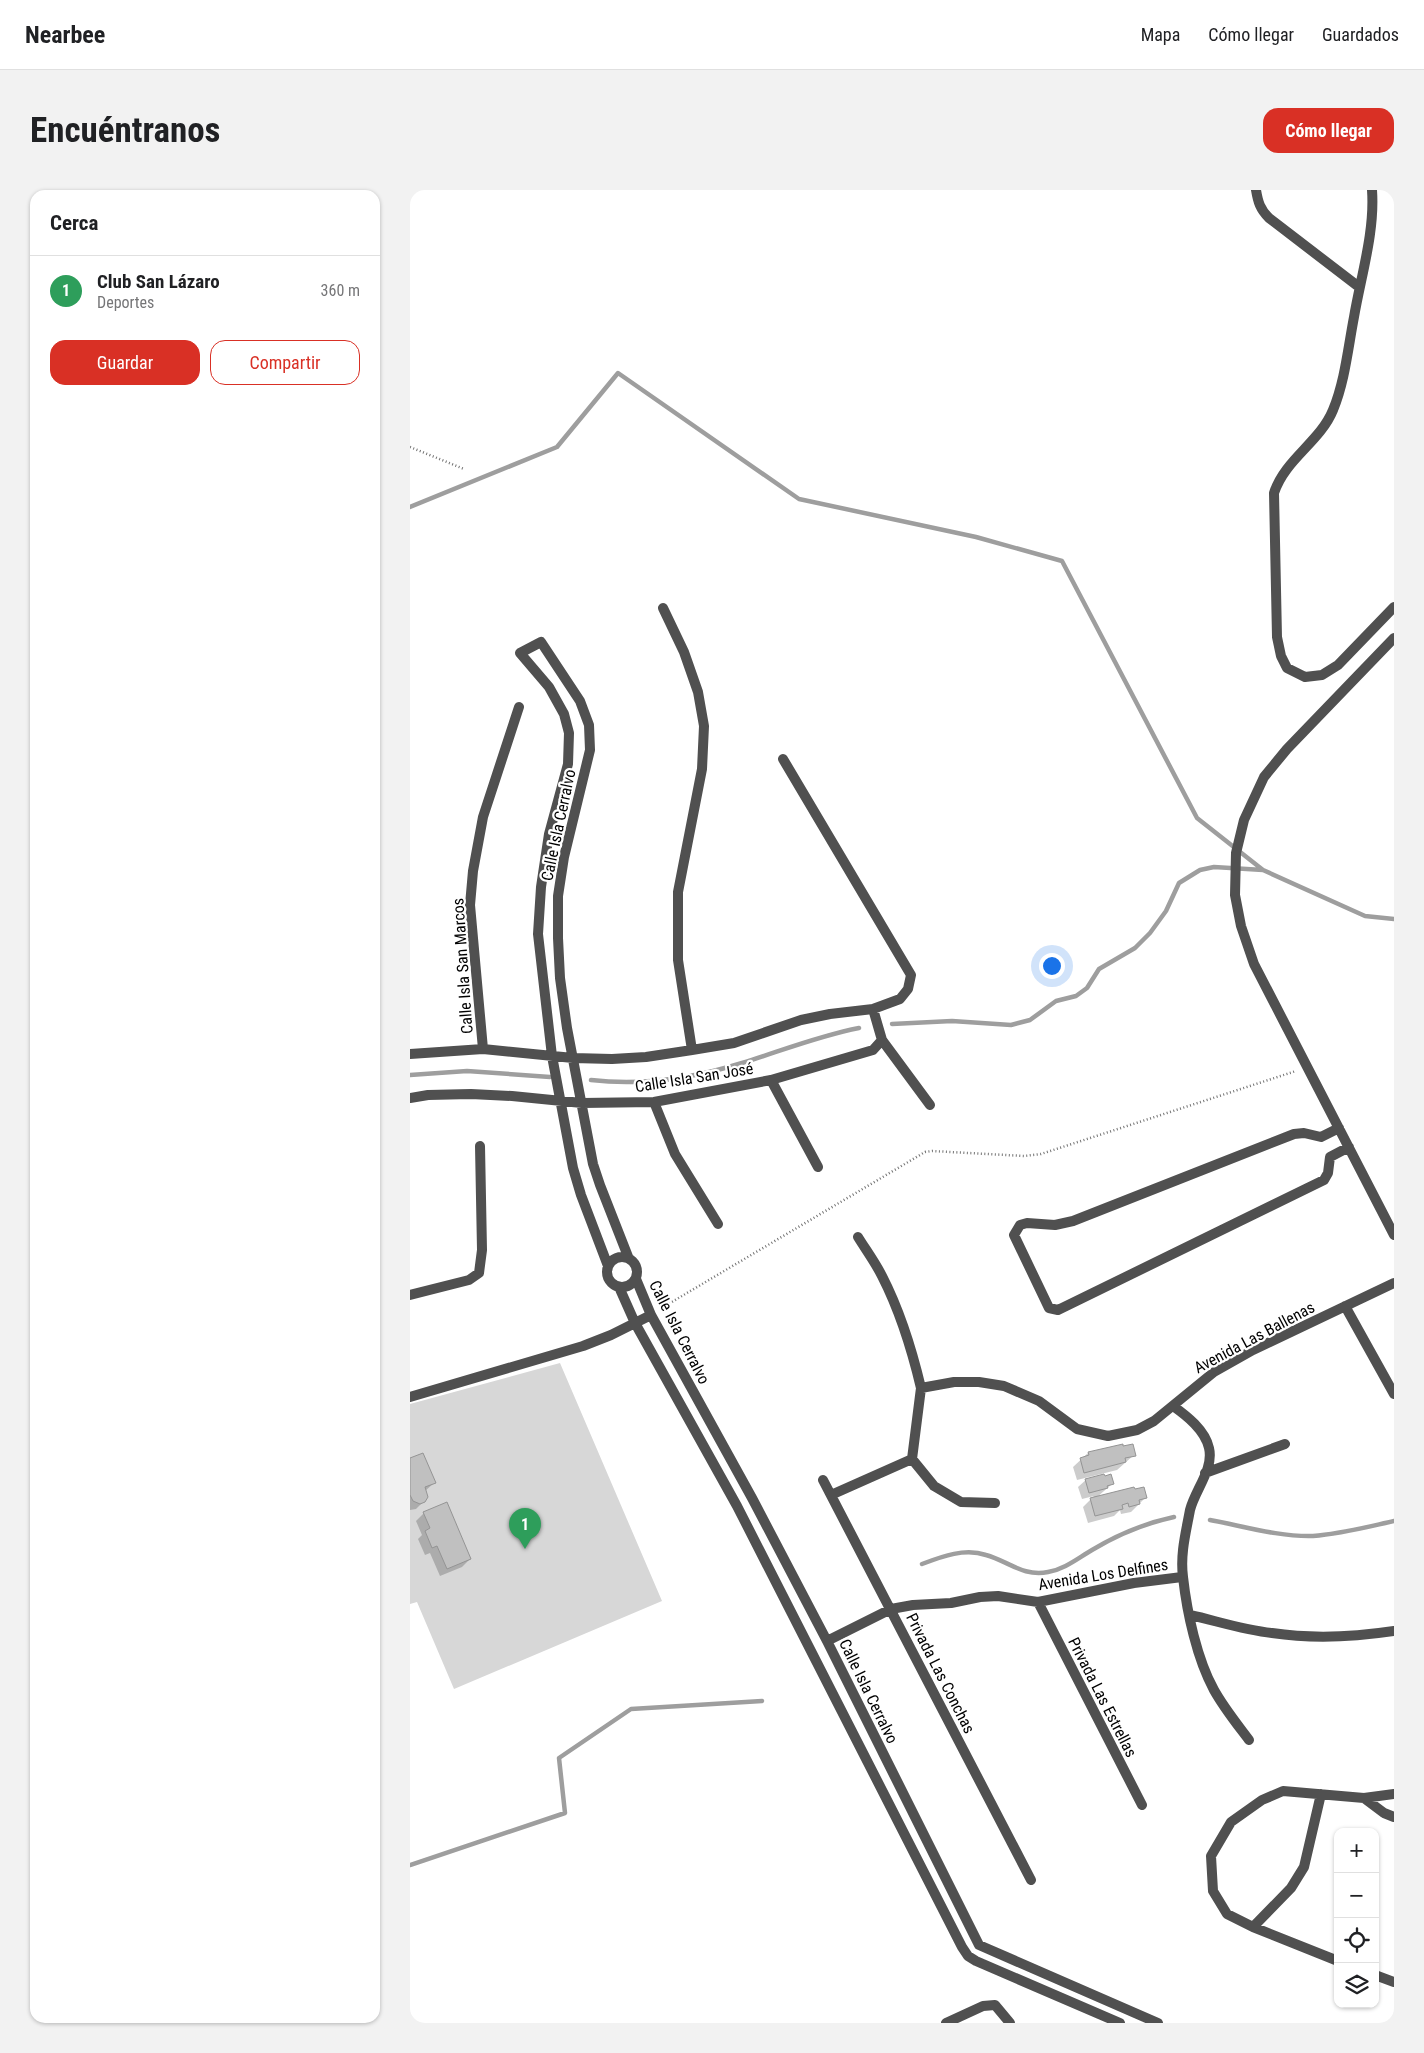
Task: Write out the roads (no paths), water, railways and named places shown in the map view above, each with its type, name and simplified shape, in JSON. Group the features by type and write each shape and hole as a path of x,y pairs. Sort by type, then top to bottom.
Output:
{"street":[{"path":"1256,190 1262,211 1269,218 1359,287"},
{"path":"1372,190 1372,222 1341,383 1332,411 1317,433 1284,471 1274,493 1277,638 1281,656 1287,668 1296,674 1305,677 1322,675 1338,665 1394,607"},
{"path":"663,608 684,652 698,692 704,726 702,769 678,892 678,960 692,1050"},
{"path":"1394,638 1287,749 1264,777 1244,820 1236,853 1235,895 1254,964 1394,1235"},
{"name":"Calle Isla Cerralvo","path":"608,1266 581,1195 571,1159 552,1056 538,934 541,887 548,843 568,764 569,733 564,714 549,687 520,653 541,642 580,701 589,725 590,750 564,857 558,896 560,978 588,1140 600,1185 629,1259"},
{"name":"Calle Isla San Marcos","path":"483,1049 470,905 473,871 483,817 518,707"},
{"name":"Calle Isla San José","path":"410,1054 483,1049 612,1060 734,1043 800,1020 873,1009 900,999 908,989 911,975 783,759"},
{"path":"873,1009 882,1040 930,1105"},
{"name":"Calle Isla San José","path":"410,1098 428,1095 472,1094 582,1103 654,1102 771,1080 873,1050 882,1040"},
{"path":"771,1080 818,1167"},
{"path":"654,1102 675,1154 718,1224"},
{"path":"1339,1128 1321,1137 1304,1133 1294,1134 1072,1221 1055,1225 1028,1223 1020,1225 1014,1235 1049,1308 1058,1310 1324,1180 1328,1173 1330,1158 1349,1147"},
{"path":"410,1295 475,1278 479,1273 482,1250 480,1146"},
{"path":"858,1237 882,1276 902,1323 921,1388 912,1459 934,1486 961,1502 995,1502"},
{"path":"617,1258 629,1259 636,1268 636,1279 626,1287 613,1285 608,1279 608,1266 617,1258"},
{"name":"Calle Isla Cerralvo","path":"636,1279 650,1315 752,1498 827,1641 979,1945 1158,2023"},
{"name":"Avenida Las Ballenas","path":"921,1388 954,1382 979,1382 1004,1386 1039,1402 1077,1429 1108,1436 1137,1430 1154,1421 1214,1372 1253,1350 1394,1283"},
{"name":"Calle Isla Cerralvo","path":"619,1287 635,1323 737,1506 968,1956 1120,2023"},
{"path":"1345,1306 1394,1394"},
{"path":"410,1397 543,1359 611,1335 650,1315"},
{"path":"1173,1406 1188,1416 1202,1434 1209,1449 1209,1462 1191,1505 1184,1540 1182,1576 1198,1652 1205,1671 1223,1704 1249,1740"},
{"path":"1205,1473 1285,1444"},
{"path":"831,1495 912,1459"},
{"name":"Privada Las Conchas","path":"823,1480 1031,1880"},
{"name":"Avenida Los Delfines","path":"827,1641 891,1610 913,1605 951,1603 980,1597 998,1596 1038,1602 1134,1583 1182,1576"},
{"name":"Privada Las Estrellas","path":"1038,1602 1142,1805"},
{"path":"1190,1615 1271,1633 1308,1636 1366,1635 1394,1631"},
{"path":"1334,1959 1253,1927 1227,1914 1213,1891 1212,1856 1231,1822 1262,1800 1283,1791 1364,1798 1394,1794"},
{"path":"1253,1927 1291,1888 1304,1866 1321,1794"},
{"path":"1364,1798 1384,1813 1394,1817"},
{"path":"1379,1976 1394,1982"},
{"path":"946,2023 984,2006 995,2005 1010,2023"}],"waterway":[{"path":"410,507 557,447 618,373 799,499 976,537 1062,561 1197,818 1263,870"},
{"path":"892,1024 952,1021 1011,1025 1030,1020 1056,1001 1076,996 1087,988 1099,969 1135,948 1150,933 1166,911 1179,883 1200,870 1214,867 1263,870 1365,916 1394,919"},
{"path":"591,1080 629,1082 686,1077 724,1068 814,1039 859,1028"},
{"path":"410,1075 467,1071 550,1077"},
{"path":"922,1564 946,1556 970,1552 994,1558 1016,1568 1031,1572 1054,1571 1122,1535 1142,1526 1174,1517"},
{"path":"1210,1520 1274,1533 1300,1536 1344,1532 1394,1521"},
{"path":"410,1865 565,1813 559,1758 631,1709 762,1701"}],"place":[{"name":"Club San Lázaro","path":"525,1549"}]}
